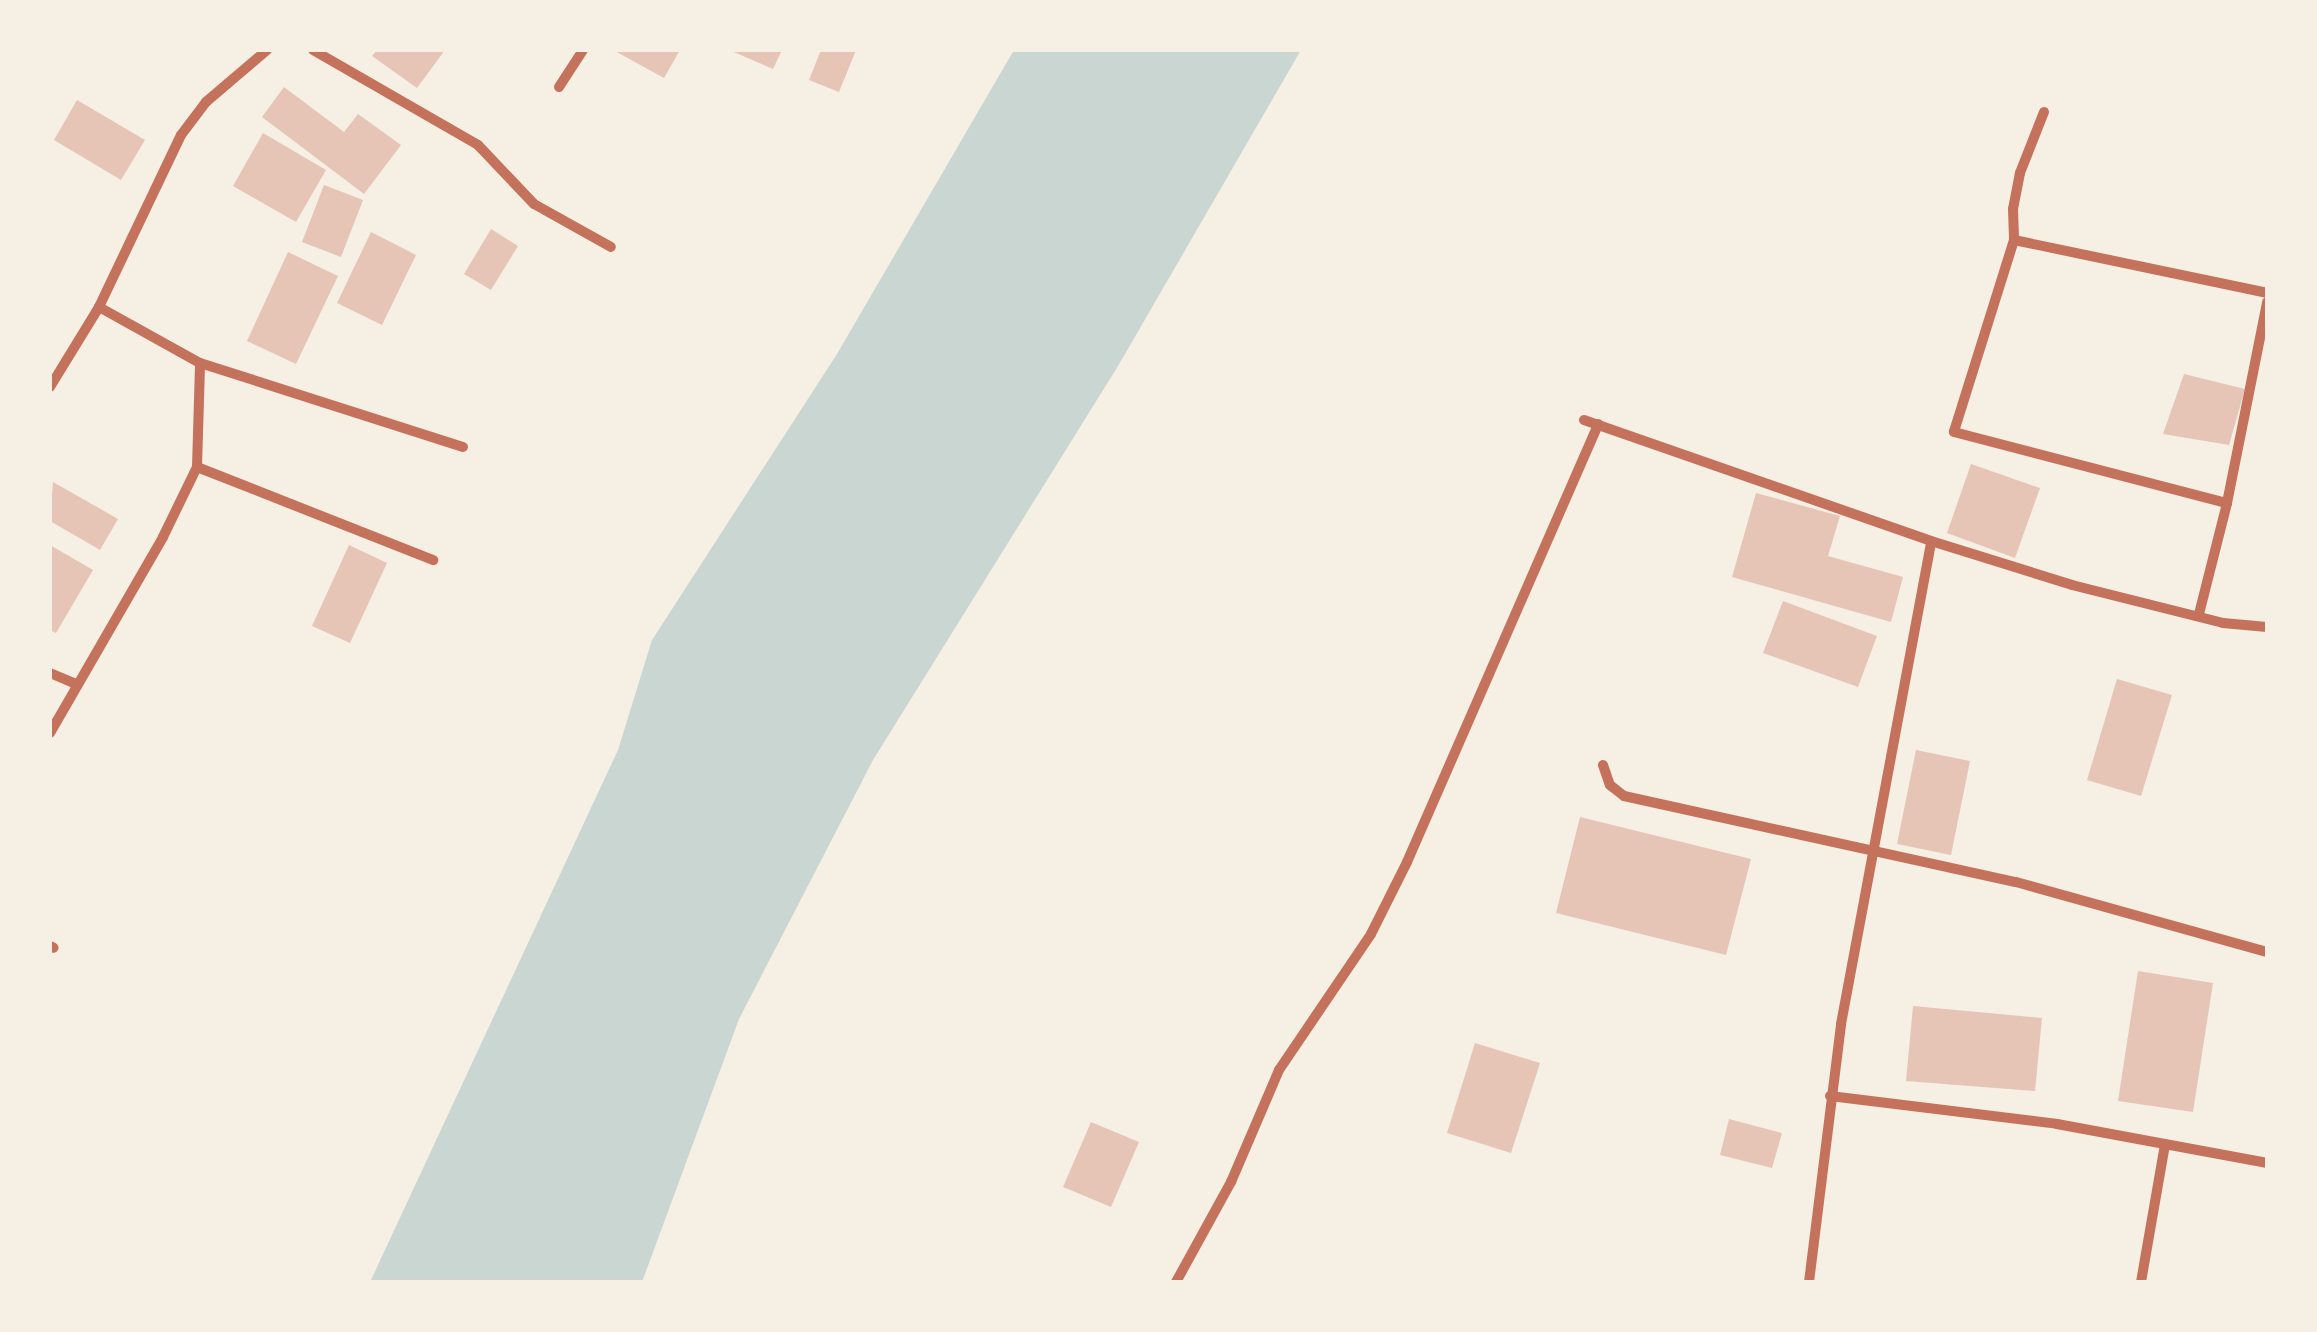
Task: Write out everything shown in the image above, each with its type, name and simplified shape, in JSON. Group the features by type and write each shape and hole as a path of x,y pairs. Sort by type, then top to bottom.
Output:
{"street":[{"path":"50,387 99,307 181,135 206,102 267,50"},
{"path":"313,50 478,146 534,204 611,247"},
{"path":"559,87 583,50"},
{"path":"2044,112 2020,172 2012,210 2014,240 1954,432 2226,503"},
{"path":"2014,240 2267,293"},
{"path":"2198,614 2226,503 2267,302"},
{"path":"99,307 200,363 464,447"},
{"path":"50,733 163,537 196,467 200,363"},
{"path":"1584,420 2072,586 2223,623 2267,627"},
{"path":"1176,1282 1231,1182 1278,1070 1371,934 1407,862 1598,424"},
{"path":"196,467 433,560"},
{"path":"1809,1282 1830,1096 1931,541"},
{"path":"50,673 78,686"},
{"path":"1603,765 1610,785 1624,796 2016,882 2267,952"},
{"path":"1830,1096 2057,1124 2267,1163"},
{"path":"2141,1282 2166,1144"}],"shaded area":[{"path":"1014,50 1301,50 1118,366 873,760 739,1019 642,1282 370,1282 618,750 652,640 837,354"}],"building":[{"path":"377,50 445,50 417,88 372,56"},
{"path":"613,50 680,50 664,78"},
{"path":"729,50 782,50 773,69"},
{"path":"821,50 856,50 839,92 809,80"},
{"path":"284,87 344,132 358,114 401,145 364,194 262,117"},
{"path":"77,100 145,140 121,180 54,140"},
{"path":"263,133 326,170 296,222 233,186"},
{"path":"324,185 363,200 341,257 302,242"},
{"path":"491,229 518,246 491,290 464,274"},
{"path":"371,232 416,255 382,325 337,303"},
{"path":"288,252 338,276 296,364 247,341"},
{"path":"2184,374 2245,389 2229,445 2163,434"},
{"path":"1971,464 2040,488 2015,558 1947,533"},
{"path":"53,482 118,519 100,550 50,521"},
{"path":"1756,493 1840,516 1828,556 1903,577 1891,622 1732,577"},
{"path":"50,545 93,570 56,633 50,630"},
{"path":"349,545 387,563 350,643 312,626"},
{"path":"1783,601 1877,636 1858,687 1763,653"},
{"path":"2117,679 2172,695 2141,796 2087,780"},
{"path":"1916,750 1970,761 1951,855 1897,844"},
{"path":"1580,817 1751,859 1726,955 1556,913"},
{"path":"2138,971 2213,983 2193,1112 2118,1101"},
{"path":"1913,1006 2042,1018 2035,1091 1906,1081"},
{"path":"1475,1043 1540,1063 1511,1153 1447,1133"},
{"path":"1729,1119 1782,1133 1772,1168 1720,1155"},
{"path":"1091,1122 1139,1142 1111,1207 1063,1187"}]}
